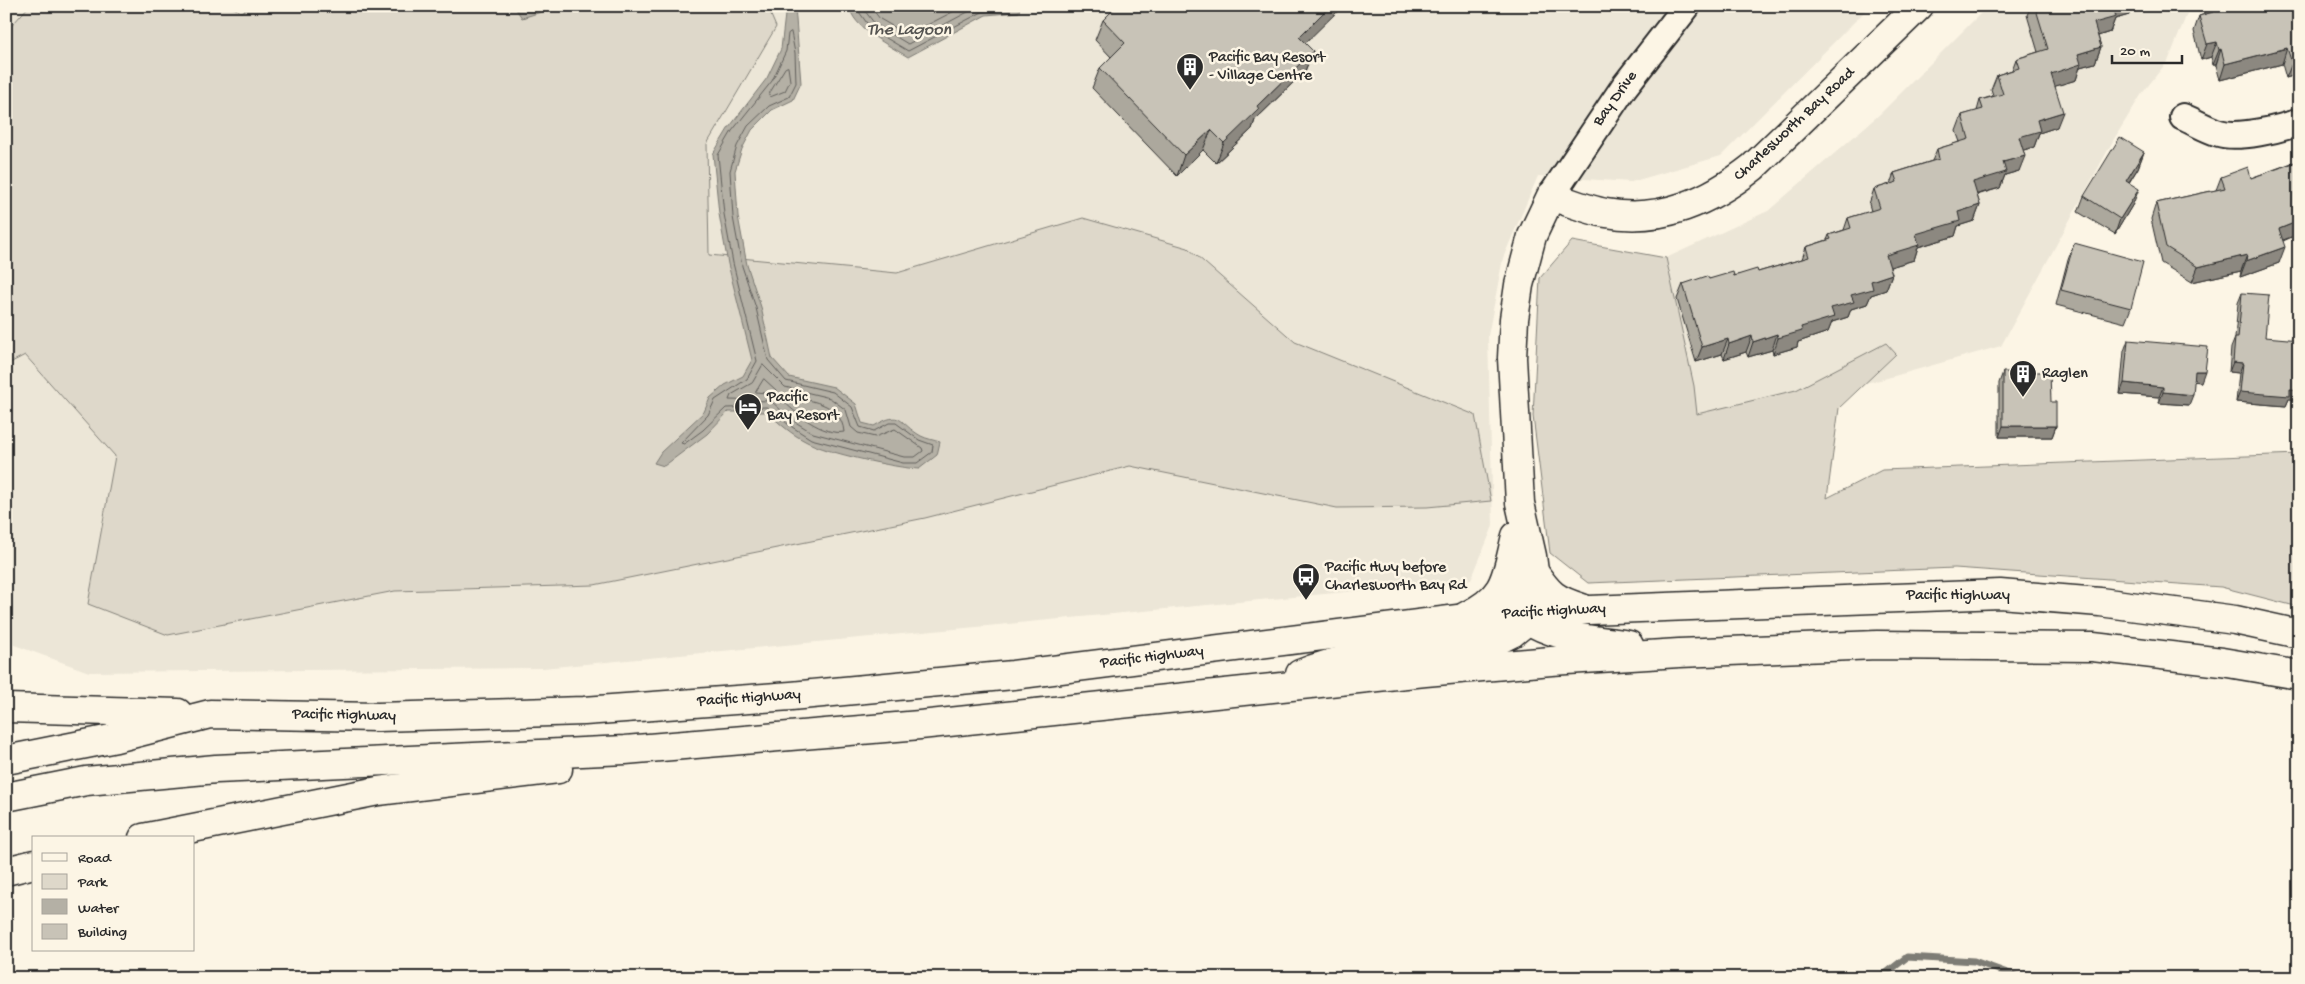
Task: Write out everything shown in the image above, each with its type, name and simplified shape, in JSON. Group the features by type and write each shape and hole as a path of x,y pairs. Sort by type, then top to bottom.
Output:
{"main road":[{"name":"Charlesworth Bay Road","path":"1551,196 1604,213 1646,216 1691,205 1724,189 1753,167 1918,6"},
{"path":"1264,690 1308,671 1343,661 1498,640 1512,633 1528,615 1534,572 1520,503 1512,367 1514,319 1532,236 1551,196"},
{"path":"1520,503 1515,567 1528,615 1548,631 1562,635 1679,653"},
{"path":"1458,620 1485,607 1498,594 1507,576 1516,536"},
{"path":"1534,572 1548,592 1563,602 1588,610"},
{"name":"Pacific Highway","path":"6,760 116,738 210,714 378,718 584,711 762,699 1013,675 1458,620 1588,610 2000,594 2100,602 2235,620 2299,634"},
{"path":"6,797 86,781 216,769 625,750 920,725 1550,661 1679,653 1877,645 2093,647 2222,662 2299,675"},
{"path":"6,708 210,714"},
{"path":"153,836 378,791 599,764 625,750"},
{"path":"6,871 32,864"}],"street":[{"name":"Bay Drive","path":"1551,196 1620,92 1687,6"},
{"path":"2183,117 2220,134 2248,133 2285,128 2299,122"}],"shaded area":[{"name":"Pacific Bay Resort","path":"6,6 1870,6 1721,156 1631,182 1538,176 1503,258 1488,336 1493,526 1471,580 543,668 89,672 6,642"},
{"path":"1988,6 2190,6 2169,59 2141,95 2114,139 2001,346 1880,380 1696,414 1666,258 1768,211 1880,114"}],"green space":[{"path":"29,6 230,6 241,12 255,6 767,6 776,27 707,144 709,255 897,273 1083,218 1188,248 1295,342 1475,415 1491,501 1427,507 1337,508 1130,466 925,518 594,585 395,591 168,635 88,604 115,456 25,355 6,365 6,32"},
{"path":"1572,241 1666,258 1694,386 1697,414 1796,390 1886,343 1896,354 1839,408 1827,498 1882,470 2299,454 2299,607 2221,587 1955,568 1588,583 1550,553 1533,416 1540,278"}],"water":[{"path":"514,6 548,6 544,11 522,18"},
{"path":"786,6 795,6 801,83 793,100 772,110 752,130 742,149 735,171 738,216 747,265 761,307 772,358 789,377 834,387 856,404 862,423 874,426 883,421 896,418 921,436 940,442 937,455 919,469 895,466 830,451 801,439 767,412 728,412 707,434 664,466 654,463 661,452 704,412 710,398 725,385 743,376 752,360 728,264 719,214 713,154 728,129 767,78 781,49"},
{"name":"The Lagoon","path":"850,6 1020,6 1019,12 986,15 908,57 864,29 852,14"}],"building":[{"name":"Pacific Bay Resort - Village Centre","path":"1117,6 1330,6 1299,37 1313,51 1257,106 1259,109 1224,143 1211,130 1184,155 1100,68 1125,43 1103,20"},
{"path":"2035,6 2113,6 2116,17 2094,23 2101,47 2078,54 2081,64 2051,74 2063,112 2037,120 2040,131 2019,137 2025,156 2003,162 2006,172 1973,182 1980,205 1958,212 1960,221 1916,234 1919,245 1886,255 1892,274 1871,281 1873,289 1851,295 1854,302 1831,308 1834,317 1801,327 1802,331 1778,338 1777,334 1753,342 1752,336 1729,344 1728,339 1702,347 1683,284 1707,276 1709,279 1733,272 1734,276 1757,269 1758,272 1809,257 1806,247 1831,239 1829,235 1851,228 1848,218 1880,208 1874,189 1897,182 1894,173 1939,159 1937,149 1969,139 1962,115 1983,109 1980,100 2003,94 1997,75 2019,68 2016,59 2048,49"},
{"path":"2212,6 2299,6 2299,61 2292,63 2287,48 2225,64 2217,42 2207,44 2199,16 2213,12"},
{"path":"2120,137 2144,152 2126,181 2139,189 2120,219 2084,196"},
{"path":"2299,161 2299,221 2279,229 2285,247 2246,261 2247,255 2198,267 2166,247 2156,203 2225,188 2221,177 2248,167 2251,178"},
{"path":"2074,243 2143,262 2131,308 2061,290"},
{"path":"2242,293 2269,295 2265,337 2299,340 2299,390 2290,389 2290,396 2240,392 2243,363 2233,362 2235,338 2238,338"},
{"path":"2128,340 2208,347 2205,371 2195,371 2193,395 2163,392 2163,387 2124,383"},
{"name":"Raglen","path":"2003,372 2050,372 2051,402 2056,402 2056,426 2003,426"}],"waterway":[{"path":"1880,978 1907,957 1974,961 2021,978"}],"place":[{"name":"Pacific Bay Resort - Village Centre","path":"1190,91"},
{"name":"Raglen","path":"2023,398"},
{"name":"Pacific Bay Resort","path":"748,431"},
{"name":"Pacific Hwy before Charlesworth Bay Rd","path":"1306,601"}]}
